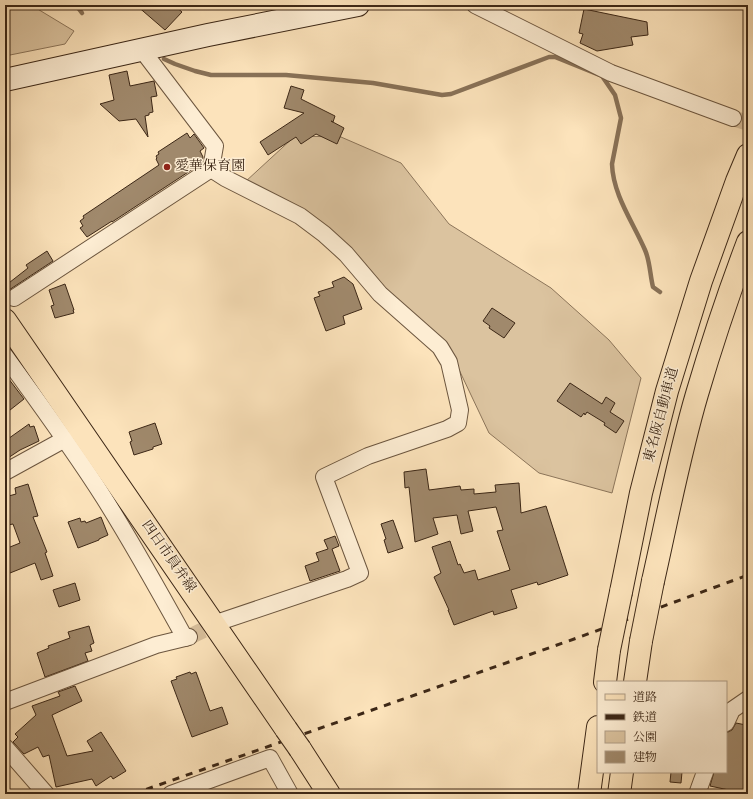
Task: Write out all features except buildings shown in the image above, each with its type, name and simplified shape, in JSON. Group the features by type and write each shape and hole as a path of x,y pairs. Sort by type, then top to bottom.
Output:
{"main road":[{"name":"東名阪自動車道","path":"605,681 609,650 641,494 667,391 701,282 737,181 748,155"},
{"name":"東名阪自動車道","path":"635,681 641,641 671,497 697,396 730,291 748,242"},
{"name":"四日市員弁線","path":"5,320 300,749 329,794"},
{"path":"589,794 597,734"},
{"path":"619,794 622,773"}],"street":[{"path":"5,80 208,35 358,5"},
{"path":"475,5 611,73 733,118"},
{"path":"14,298 211,169 215,146 142,50"},
{"path":"211,169 225,178 300,216 324,234 346,254 380,294 440,347 449,362 460,410 458,423 447,429 368,456 324,477 360,573 222,621"},
{"path":"5,356 65,439 126,533 187,638 156,645 5,702"},
{"path":"5,472 65,439"},
{"path":"727,720 732,710 748,699"},
{"path":"5,747 46,794"},
{"path":"171,794 270,758 290,794"},
{"path":"697,794 705,773"}],"green space":[{"path":"5,5 31,5 74,31 65,44 5,56"},
{"path":"295,136 341,137 401,163 449,224 551,288 609,340 641,378 612,493 539,473 489,433 453,357 308,226 245,182"}],"waterway":[{"path":"76,5 82,13"},
{"path":"164,59 195,71 211,75 286,75 373,83 442,95 451,94 549,57 555,57 602,76 615,95 621,118 612,164 616,187 624,208 647,254 653,287 660,292"}],"tunnel":[{"path":"733,118 748,123"},
{"path":"189,637 222,621"}],"railway":[{"path":"133,794 577,638 748,575"}],"place":[{"name":"愛華保育園","path":"167,167"}]}
